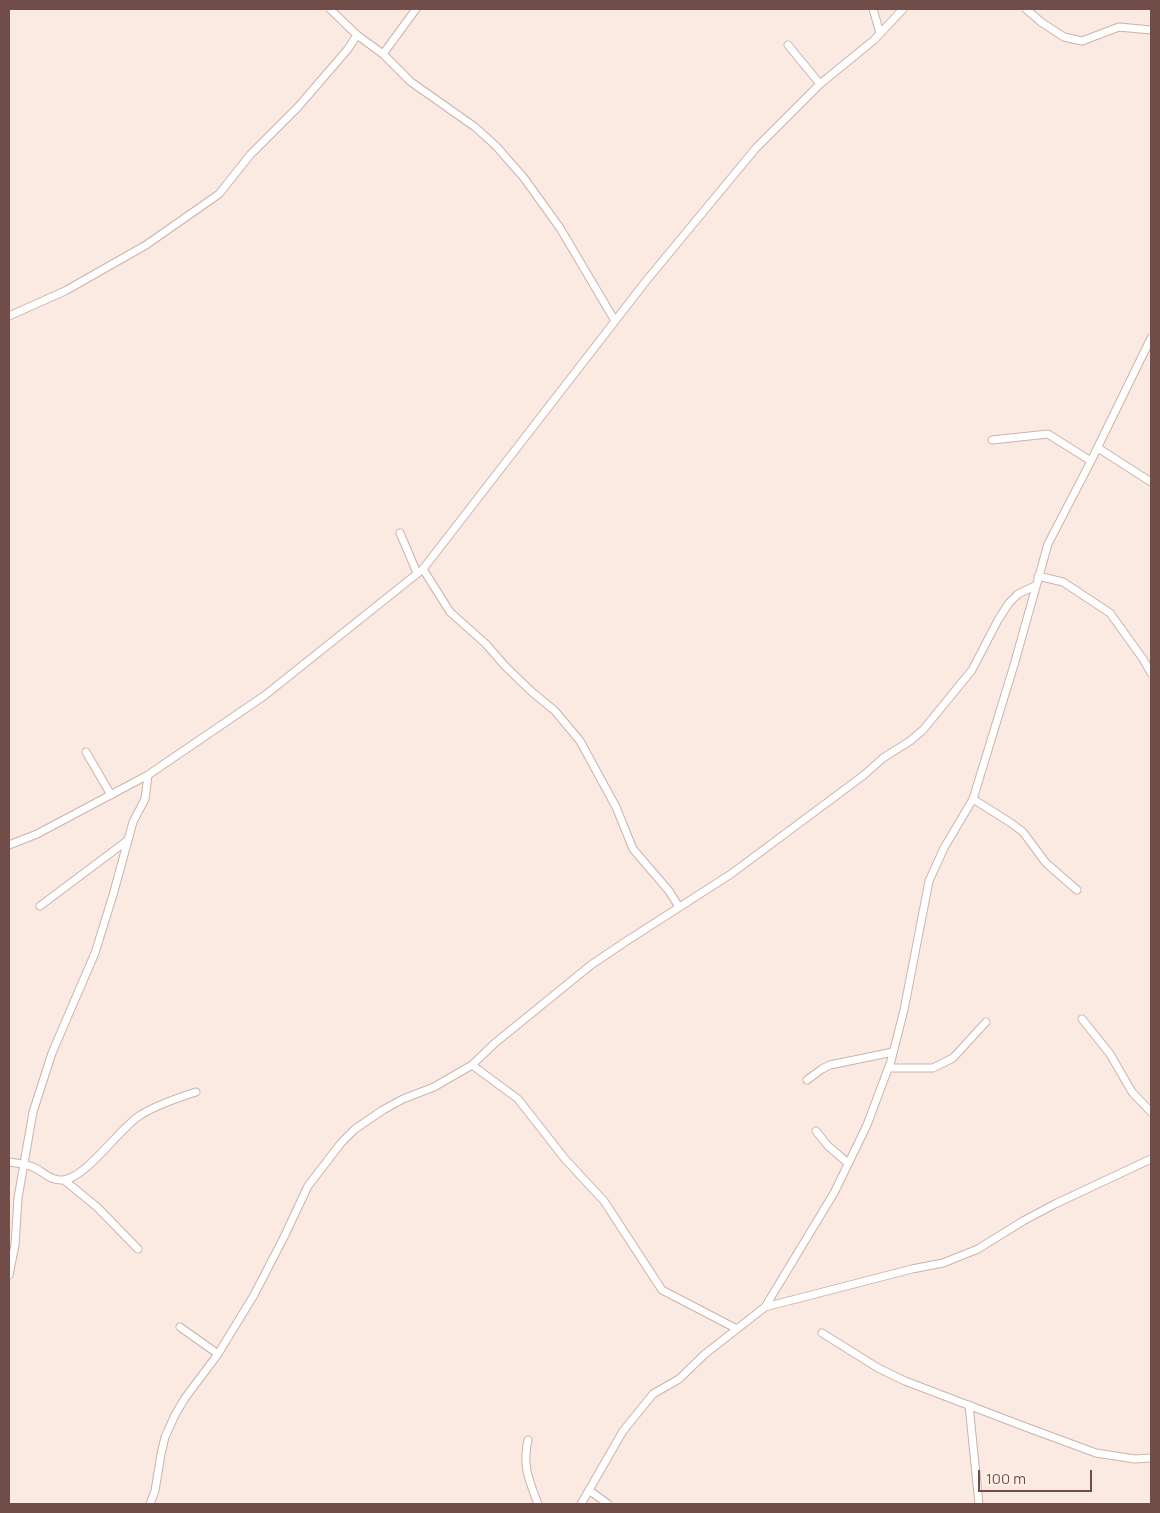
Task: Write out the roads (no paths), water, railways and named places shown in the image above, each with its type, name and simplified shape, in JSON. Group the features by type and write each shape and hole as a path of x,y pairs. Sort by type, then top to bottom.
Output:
{"street":[{"path":"330,9 411,82 475,127 496,146 524,178 560,228 615,321"},
{"path":"382,54 416,9"},
{"path":"873,9 880,33"},
{"path":"9,845 37,834 148,776 264,696 420,571 646,281 756,148 820,84 880,33 903,9"},
{"path":"1026,9 1041,22 1064,37 1082,41 1119,27 1151,30"},
{"path":"9,316 65,291 139,250 219,194 250,155 298,108 348,49 357,35"},
{"path":"788,44 820,84"},
{"path":"581,1504 623,1431 653,1394 679,1379 705,1354 765,1307 834,1193 867,1125 889,1068 904,1010 928,881 944,848 973,800 1048,544 1098,448 1151,338"},
{"path":"992,440 1048,434 1091,460"},
{"path":"1098,448 1151,482"},
{"path":"400,533 420,571 450,612 486,644 505,666 532,692 555,711 580,741 616,806 633,850 669,891 679,907"},
{"path":"1038,576 1063,582 1110,613 1151,673"},
{"path":"150,1504 155,1491 161,1454 175,1415 185,1398 218,1354 254,1295 284,1238 308,1186 342,1142 367,1120 403,1100 448,1080 472,1065 591,965 731,874 864,775 883,758 910,741 923,730 972,670 1009,603 1018,594 1035,586"},
{"path":"86,752 111,795"},
{"path":"9,1274 15,1245 18,1198 33,1112 52,1053 95,953 133,822 145,800 148,776"},
{"path":"973,800 1023,832 1046,863 1077,890"},
{"path":"40,906 128,840"},
{"path":"1082,1019 1110,1054 1132,1092 1151,1112"},
{"path":"889,1068 933,1068 953,1058 986,1022"},
{"path":"807,1080 830,1065 893,1052"},
{"path":"472,1065 518,1099 565,1159 604,1201 662,1290 737,1330"},
{"path":"9,1162 25,1164 36,1168 54,1179 64,1180 73,1177 84,1170 140,1115 167,1102 196,1092"},
{"path":"816,1131 828,1146 848,1163"},
{"path":"765,1307 912,1269 943,1263 978,1249 1055,1204 1151,1159"},
{"path":"64,1180 97,1207 138,1249"},
{"path":"180,1326 218,1354"},
{"path":"822,1333 878,1368 905,1381 1096,1453 1135,1459 1151,1458"},
{"path":"969,1405 979,1504"},
{"path":"528,1440 525,1455 528,1476 538,1504"},
{"path":"590,1491 608,1504"}]}
